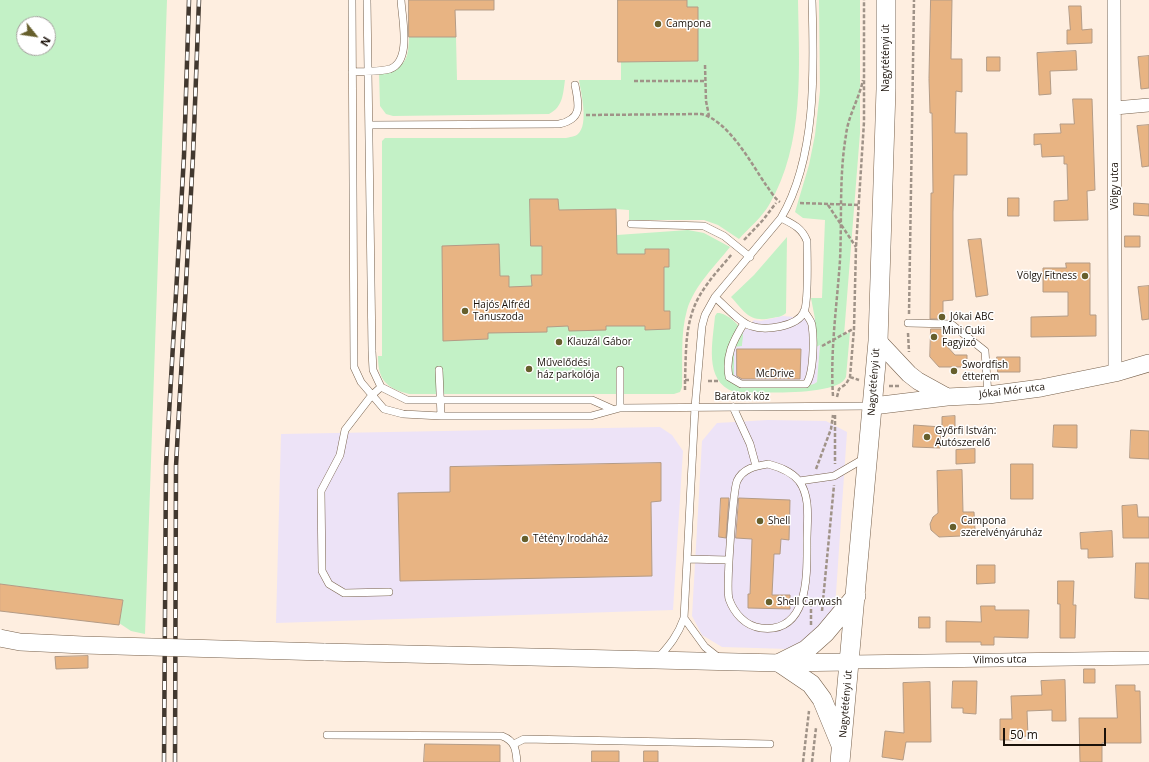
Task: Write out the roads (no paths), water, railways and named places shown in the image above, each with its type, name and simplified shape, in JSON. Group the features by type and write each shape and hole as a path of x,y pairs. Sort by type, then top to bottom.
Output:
{"main road":[{"name":"Nagytétényi út","path":"841,755 869,455 878,340 886,89 886,0"},
{"path":"841,755 822,699 811,684 780,663 806,650 825,633 856,596"}],"street":[{"name":"Völgy utca","path":"1114,0 1115,373"},
{"path":"1115,108 1149,105"},
{"path":"878,340 909,374 918,381 947,397"},
{"name":"Jókai Mór utca","path":"873,406 947,397 988,395 1041,388 1115,373 1149,363"},
{"path":"0,638 20,642 83,645 324,652 655,661 780,663 850,662"},
{"name":"Vilmos utca","path":"850,662 1149,658"}],"lane":[{"name":"Barátok köz","path":"352,0 354,367 361,382 384,408 403,414 441,416 591,416 620,408 873,406"},
{"path":"367,0 372,351 373,370 381,387 406,400 592,400 612,409"},
{"path":"352,72 389,69 397,65 404,51 400,0"},
{"path":"655,661 671,645 679,632 684,618 702,326 715,297 750,257 781,218 788,206 800,169 809,122 813,44 812,0"},
{"path":"368,125 559,124 570,122 576,115 578,102 575,85"},
{"path":"715,297 744,323 751,327 779,327 792,323 800,318 804,311 807,241 804,232 797,226 781,218"},
{"path":"632,224 704,226 712,229 750,257"},
{"name":"McDrive","path":"744,323 733,341 728,355 727,367 729,377 741,384 806,384 811,375 812,325 804,311"},
{"path":"908,322 951,324 985,351 988,395"},
{"path":"439,370 441,416"},
{"path":"620,370 620,408"},
{"path":"381,387 372,395 346,430 340,455 321,491 322,571 330,584 344,592 389,592"},
{"path":"733,407 750,444 756,466"},
{"path":"799,481 834,476 869,455"},
{"path":"768,464 784,468 799,481 807,498 807,567 805,592 799,608 790,620 776,627 760,628 748,624 734,612 729,597 729,560 734,499 738,480 750,467 768,464"},
{"path":"687,558 729,560"},
{"path":"684,618 705,647 725,662"},
{"path":"327,735 502,736 509,739 514,744 516,751 516,762"},
{"path":"514,744 524,739 770,744"}],"railway":[{"path":"164,762 166,465 184,156 189,0"},
{"path":"175,762 176,466 193,156 199,0"}],"place":[{"name":"Campona","path":"658,24"},
{"name":"Völgy Fitness","path":"1085,276"},
{"name":"Hajós Alfréd Tanuszoda","path":"465,311"},
{"name":"Jókai ABC","path":"942,317"},
{"name":"Mini Cuki Fagyizó","path":"934,337"},
{"name":"Klauzál Gábor","path":"559,342"},
{"name":"Művelődési ház parkolója","path":"529,369"},
{"name":"Swordfish étterem","path":"954,371"},
{"name":"Győrfi István: Autószerelő","path":"927,437"},
{"name":"Shell","path":"760,521"},
{"name":"Campona szerelvényáruház","path":"953,527"},
{"name":"Tétény Irodaház","path":"525,539"},
{"name":"Shell Carwash","path":"769,602"}]}
